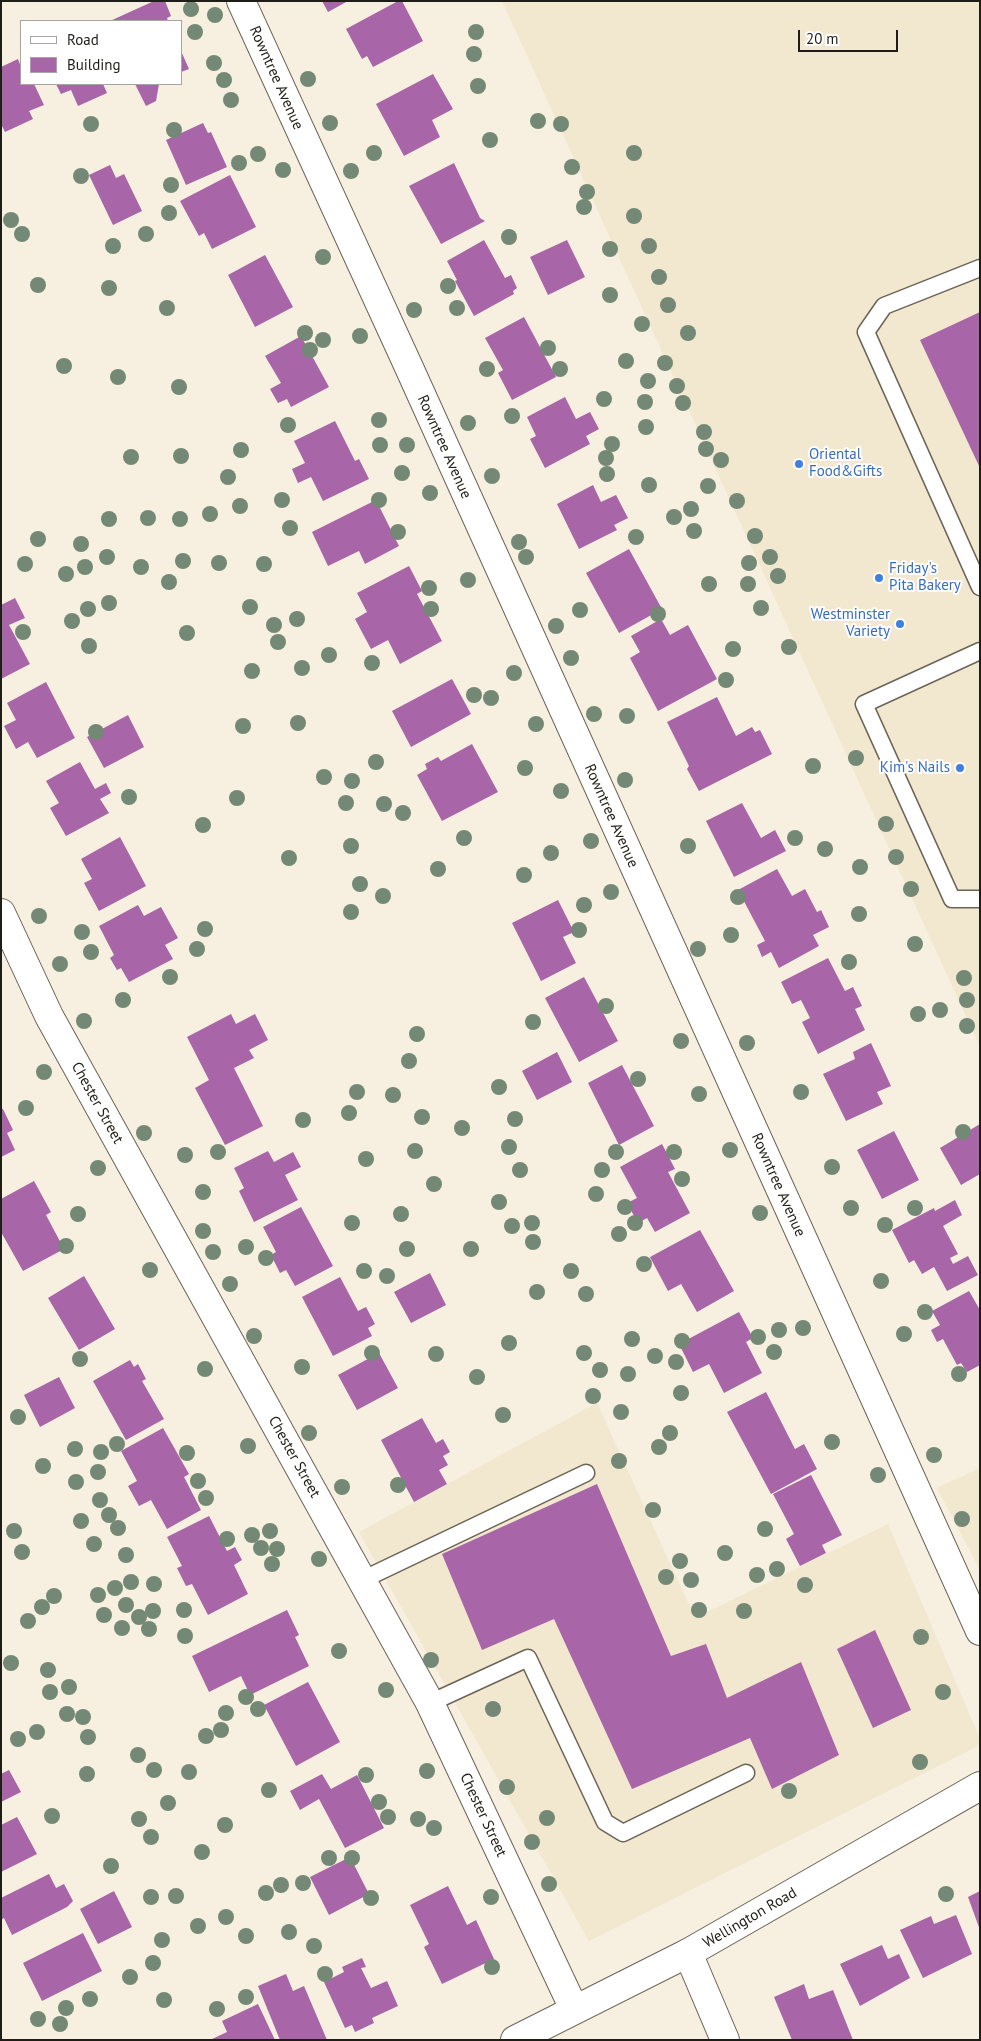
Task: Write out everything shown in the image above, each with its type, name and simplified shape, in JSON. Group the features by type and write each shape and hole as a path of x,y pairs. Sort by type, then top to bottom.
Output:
{"street":[{"name":"Rowntree Avenue","path":"241,1 415,381 980,1631"},
{"name":"Chester Street","path":"1,912 49,1016 430,1702 574,2009"},
{"name":"Wellington Road","path":"515,2040 688,1953 980,1786"},
{"path":"688,1953 725,2040"}],"lane":[{"path":"980,268 884,306 866,332 980,587"},
{"path":"980,651 864,704 952,899 980,899"},
{"path":"362,1580 586,1473"},
{"path":"430,1702 528,1658 605,1822 623,1833 746,1774"}],"shaded area":[{"path":"502,1 980,1 980,1047 675,380"},
{"path":"597,1403 695,1618 888,1524 980,1739 980,1745 589,1941 359,1532"},
{"path":"980,1468 980,1570 937,1488"}],"building":[{"path":"154,1 165,1 171,16 167,18 168,20 112,20"},
{"path":"322,1 348,1 328,12"},
{"path":"398,1 402,1 423,41 373,67 367,56 362,59 346,29"},
{"path":"182,53 189,69 182,72"},
{"path":"18,59 20,64 20,85 34,85 44,105 29,111 33,119 5,132 1,124 1,67"},
{"path":"433,74 453,109 432,120 440,137 404,156 376,104"},
{"path":"56,85 103,85 107,93 78,106 71,90 61,94"},
{"path":"136,85 159,85 156,101 146,106"},
{"path":"203,123 208,133 211,132 227,167 186,185 166,140"},
{"path":"454,163 480,218 485,221 441,244 409,186"},
{"path":"110,165 116,178 124,174 142,211 113,225 89,175"},
{"path":"230,175 256,227 212,249 204,233 199,236 180,201"},
{"path":"484,240 505,278 511,275 517,288 513,291 514,294 474,316 455,281 457,280 447,261"},
{"path":"567,240 585,277 548,295 530,257"},
{"path":"265,255 293,307 255,327 228,275"},
{"path":"980,312 980,468 920,340"},
{"path":"524,317 556,377 512,400 498,373 503,370 485,338"},
{"path":"301,336 329,387 291,407 287,399 278,403 270,389 281,383 265,356"},
{"path":"565,397 576,419 590,412 599,429 586,436 590,444 545,468 530,439 536,436 527,417"},
{"path":"335,421 355,461 359,459 369,479 323,501 311,477 298,483 292,469 305,463 294,441"},
{"path":"593,485 601,502 616,495 628,518 614,525 617,530 579,549 557,504"},
{"path":"376,500 399,546 365,564 359,551 328,566 312,532"},
{"path":"629,549 662,609 619,633 586,573"},
{"path":"409,566 422,591 417,594 442,641 400,664 388,640 371,649 355,619 367,612 357,593"},
{"path":"15,598 25,618 9,625 30,664 1,679 1,605"},
{"path":"661,619 670,635 688,625 717,679 658,711 630,658 640,652 631,636"},
{"path":"452,679 471,714 411,747 392,711"},
{"path":"46,682 75,738 37,758 28,742 16,749 4,726 16,720 7,703"},
{"path":"717,697 736,736 752,727 755,732 760,730 772,754 699,791 687,769 689,766 667,722"},
{"path":"128,715 144,747 104,768 87,737"},
{"path":"472,744 498,792 442,821 417,775 427,769 425,764 438,757 441,761"},
{"path":"80,762 95,789 106,783 111,793 100,799 109,813 66,836 50,808 59,803 46,781"},
{"path":"742,803 761,838 775,830 786,851 734,877 706,821"},
{"path":"120,837 146,886 99,911 84,883 92,879 81,859"},
{"path":"777,869 792,896 805,889 817,912 821,910 829,927 813,935 819,946 779,968 771,952 762,957 757,945 765,941 738,890"},
{"path":"558,900 574,932 563,937 576,963 541,981 512,923"},
{"path":"138,905 144,916 161,907 178,938 165,945 173,959 129,982 121,968 117,970 110,958 114,955 99,926"},
{"path":"828,958 845,991 853,987 862,1006 855,1009 865,1030 818,1054 802,1022 810,1018 801,1000 792,1004 781,982"},
{"path":"584,977 618,1041 579,1062 545,998"},
{"path":"231,1014 236,1024 255,1014 268,1040 249,1050 254,1058 234,1068 263,1126 225,1145 195,1088 209,1080 187,1037"},
{"path":"871,1043 891,1086 877,1092 883,1104 846,1121 823,1074 855,1059 853,1052"},
{"path":"557,1052 572,1082 537,1100 522,1071"},
{"path":"622,1065 654,1126 619,1145 588,1083"},
{"path":"1,1109 3,1109 13,1130 7,1133 15,1150 1,1157"},
{"path":"980,1124 980,1174 961,1185 940,1148"},
{"path":"894,1131 919,1180 882,1199 857,1150"},
{"path":"662,1144 675,1169 668,1172 690,1213 655,1232 647,1218 638,1223 627,1203 637,1198 620,1167"},
{"path":"268,1151 274,1162 293,1152 301,1167 285,1175 298,1200 254,1222 239,1191 244,1188 234,1168"},
{"path":"34,1181 51,1212 46,1215 64,1249 23,1271 1,1232 1,1199"},
{"path":"955,1200 962,1215 943,1226 958,1254 950,1258 953,1264 968,1256 978,1275 947,1291 934,1267 922,1274 914,1260 909,1263 892,1230 934,1208 935,1211"},
{"path":"301,1207 333,1266 295,1286 286,1270 280,1273 271,1255 276,1252 263,1227"},
{"path":"700,1230 734,1291 697,1312 681,1284 668,1291 650,1257"},
{"path":"430,1273 446,1305 411,1323 394,1292"},
{"path":"84,1276 115,1329 79,1350 48,1298"},
{"path":"340,1277 358,1311 366,1307 375,1324 368,1328 372,1336 333,1356 302,1297"},
{"path":"969,1291 980,1310 980,1365 967,1372 961,1363 957,1365 943,1339 937,1342 931,1330 940,1325 932,1311"},
{"path":"739,1312 753,1338 746,1342 762,1373 724,1393 709,1364 693,1372 679,1344"},
{"path":"379,1353 398,1388 357,1410 338,1375"},
{"path":"130,1360 134,1367 138,1364 146,1379 142,1381 164,1419 126,1440 93,1381"},
{"path":"59,1377 75,1408 40,1427 24,1395"},
{"path":"766,1392 795,1449 804,1444 817,1469 771,1494 727,1412"},
{"path":"422,1418 436,1443 443,1439 450,1452 443,1456 448,1465 439,1470 447,1484 414,1502 381,1440"},
{"path":"163,1428 189,1474 184,1477 201,1510 167,1529 151,1500 139,1506 128,1486 137,1481 121,1451"},
{"path":"811,1475 842,1535 822,1545 826,1553 800,1566 786,1539 794,1534 773,1494"},
{"path":"597,1484 671,1656 706,1644 727,1698 801,1662 839,1755 772,1789 750,1738 632,1789 554,1619 482,1650 442,1554"},
{"path":"209,1516 227,1551 235,1547 242,1560 234,1565 248,1594 208,1615 192,1584 186,1586 177,1568 182,1566 167,1537"},
{"path":"287,1610 299,1635 295,1637 309,1666 250,1695 241,1676 209,1692 192,1656"},
{"path":"875,1630 911,1710 873,1728 837,1649"},
{"path":"308,1682 340,1742 296,1766 264,1705"},
{"path":"9,1770 21,1792 1,1802 1,1774"},
{"path":"322,1774 331,1789 357,1775 384,1828 345,1848 319,1799 300,1810 290,1791"},
{"path":"17,1817 37,1854 1,1872 1,1825"},
{"path":"350,1857 369,1894 329,1915 310,1877"},
{"path":"49,1874 56,1888 64,1884 73,1901 67,1907 12,1935 4,1918 1,1920 1,1898"},
{"path":"448,1886 467,1925 476,1920 494,1959 442,1984 424,1947 429,1944 410,1905"},
{"path":"114,1891 132,1927 98,1944 80,1909"},
{"path":"980,1891 980,1930 968,1897"},
{"path":"956,1915 972,1954 923,1978 900,1930 931,1916 934,1924"},
{"path":"83,1933 102,1971 42,2001 23,1963"},
{"path":"882,1945 888,1959 899,1954 910,1978 860,2006 840,1964"},
{"path":"362,1958 366,1967 361,1968 371,1988 387,1981 398,2006 372,2018 374,2023 355,2032 352,2025 345,2028 324,1982 344,1972 342,1967"},
{"path":"286,1974 293,1991 304,1986 327,2040 280,2040 258,1986"},
{"path":"804,1984 809,1999 833,1990 853,2040 792,2040 774,1997"},
{"path":"258,2004 275,2040 210,2040 227,2032 222,2021"}],"place":[{"name":"Oriental Food&Gifts","path":"799,464"},
{"name":"Friday's Pita Bakery","path":"879,578"},
{"name":"Westminster Variety","path":"900,624"},
{"name":"Kim's Nails","path":"960,768"}]}
